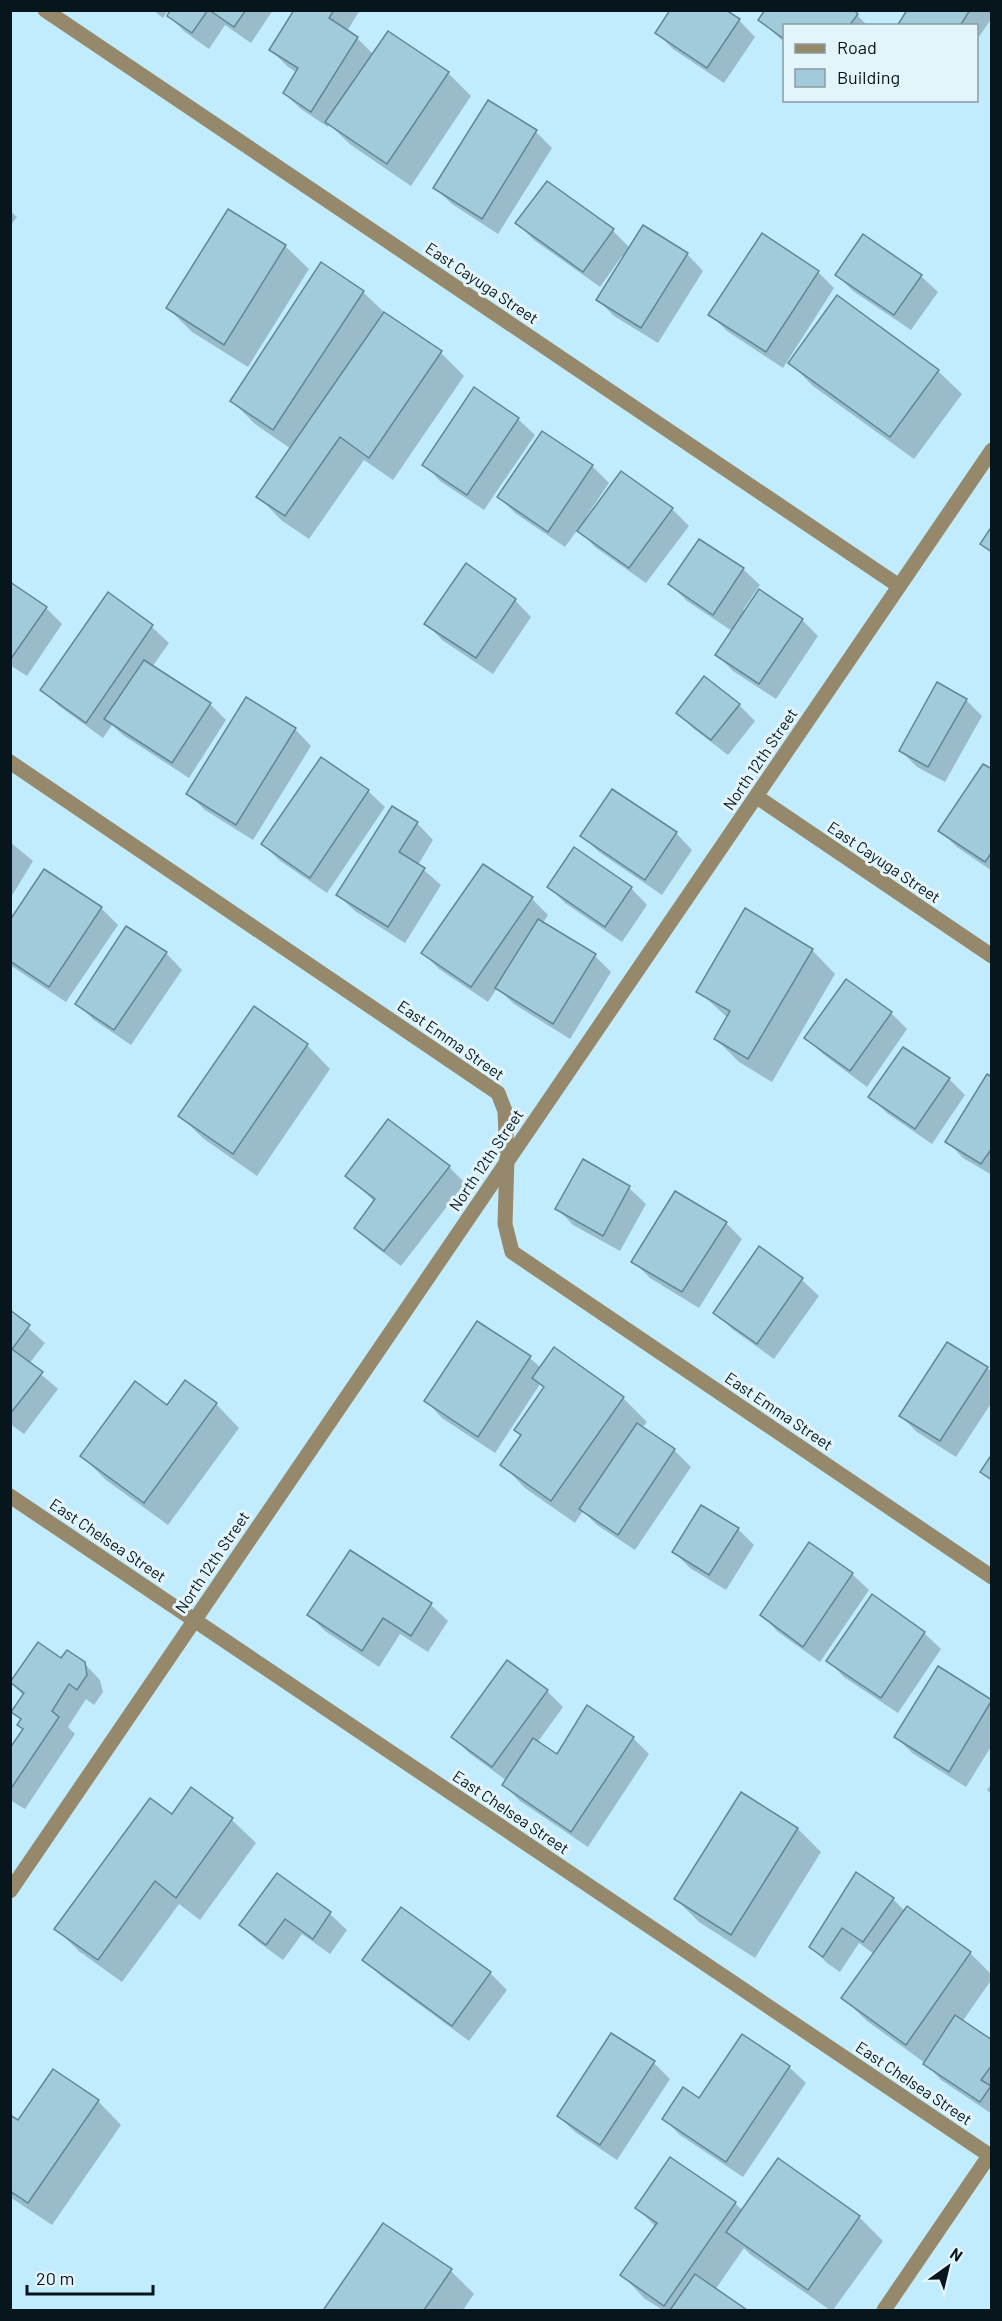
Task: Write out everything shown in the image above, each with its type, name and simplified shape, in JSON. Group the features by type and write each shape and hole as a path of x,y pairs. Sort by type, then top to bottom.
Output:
{"street":[{"name":"East Cayuga Street","path":"45,10 899,586"},
{"name":"North 12th Street","path":"10,1891 992,450"},
{"name":"East Emma Street","path":"10,762 498,1093 505,1111 507,1159 505,1224 512,1252 992,1577"},
{"name":"East Cayuga Street","path":"757,797 992,956"},
{"name":"East Chelsea Street","path":"10,1496 990,2157"},
{"path":"884,2310 990,2157"}],"building":[{"path":"170,10 208,10 192,33 167,16"},
{"path":"209,10 246,10 234,27"},
{"path":"294,10 334,10 329,18 358,37 311,112 283,93 298,68 269,50"},
{"path":"670,10 726,10 740,19 707,68 655,33"},
{"path":"765,10 854,10 858,14 850,24 783,24 783,38 758,20"},
{"path":"907,10 970,10 961,24 898,24"},
{"path":"388,31 449,72 387,164 325,122"},
{"path":"488,100 537,130 482,219 433,188"},
{"path":"547,181 614,229 583,272 515,223"},
{"path":"228,209 286,245 224,345 166,308"},
{"path":"643,225 688,253 641,328 596,300"},
{"path":"762,233 819,271 766,352 708,315"},
{"path":"863,234 922,275 894,315 835,275"},
{"path":"321,262 364,291 273,430 230,401"},
{"path":"837,295 939,370 890,437 788,363"},
{"path":"384,312 442,351 369,458 340,437 285,516 256,497"},
{"path":"474,387 519,418 467,495 422,465"},
{"path":"542,431 593,465 548,532 497,497"},
{"path":"621,471 673,508 629,568 577,531"},
{"path":"992,526 992,552 980,544"},
{"path":"699,539 744,568 713,615 668,584"},
{"path":"466,563 516,599 476,658 424,624"},
{"path":"10,582 47,607 10,660"},
{"path":"759,589 803,619 759,684 715,655"},
{"path":"108,592 153,625 86,723 40,690"},
{"path":"144,660 211,703 172,763 104,719"},
{"path":"704,676 740,704 711,740 676,713"},
{"path":"937,682 967,699 928,767 899,751"},
{"path":"246,697 296,728 236,825 186,794"},
{"path":"321,757 369,790 310,878 261,844"},
{"path":"983,764 992,769 992,852 985,862 938,831"},
{"path":"612,789 677,832 645,880 580,836"},
{"path":"392,806 418,822 399,852 425,868 388,927 336,895"},
{"path":"574,847 632,887 605,927 547,887"},
{"path":"483,864 533,897 471,987 421,953"},
{"path":"44,869 102,907 49,987 10,961 10,920"},
{"path":"745,908 813,949 748,1059 714,1039 730,1011 696,992"},
{"path":"538,919 596,954 553,1024 495,988"},
{"path":"126,926 167,952 114,1030 75,1004"},
{"path":"846,979 892,1012 850,1071 804,1038"},
{"path":"254,1006 308,1044 233,1154 178,1116"},
{"path":"903,1047 950,1078 915,1129 868,1097"},
{"path":"987,1074 992,1077 992,1148 981,1164 945,1142"},
{"path":"388,1119 450,1166 384,1251 354,1228 375,1199 345,1176"},
{"path":"583,1159 630,1186 603,1236 555,1209"},
{"path":"675,1191 727,1222 682,1292 631,1262"},
{"path":"759,1246 803,1278 757,1344 713,1313"},
{"path":"10,1310 30,1325 12,1349 43,1372 10,1414"},
{"path":"477,1321 531,1356 478,1437 424,1401"},
{"path":"947,1342 988,1367 940,1441 899,1416"},
{"path":"554,1347 624,1397 551,1501 500,1465 521,1435 514,1430 544,1387 532,1378"},
{"path":"185,1380 217,1403 144,1503 80,1456 135,1381 167,1405"},
{"path":"637,1423 675,1449 618,1535 579,1509"},
{"path":"992,1454 992,1480 980,1472"},
{"path":"701,1505 739,1528 709,1575 672,1552"},
{"path":"809,1542 853,1573 803,1647 760,1615"},
{"path":"350,1550 432,1603 411,1636 383,1618 362,1651 307,1615"},
{"path":"872,1594 925,1632 881,1698 826,1661"},
{"path":"38,1642 61,1658 67,1650 85,1662 87,1675 77,1690 69,1684 52,1711 59,1717 10,1790 10,1748 23,1729 17,1725 21,1719 11,1712 24,1693 10,1682"},
{"path":"507,1660 548,1690 492,1767 451,1737"},
{"path":"938,1666 992,1700 949,1772 894,1737"},
{"path":"587,1705 634,1737 571,1832 502,1785 533,1738 557,1754"},
{"path":"191,1787 233,1818 176,1898 155,1881 98,1960 54,1929 150,1798 172,1814"},
{"path":"741,1792 798,1828 731,1935 674,1899"},
{"path":"856,1872 894,1898 863,1942 842,1928 823,1957 809,1947"},
{"path":"277,1873 331,1912 313,1939 285,1919 266,1945 239,1925"},
{"path":"907,1906 971,1952 906,2045 841,1998"},
{"path":"401,1907 491,1972 452,2026 362,1960"},
{"path":"955,2015 992,2040 992,2065 981,2080 991,2086 980,2102 923,2064"},
{"path":"611,2033 655,2061 600,2145 557,2116"},
{"path":"742,2034 790,2066 726,2162 662,2119 683,2087 699,2098"},
{"path":"53,2069 99,2100 28,2203 10,2191 10,2115 18,2120"},
{"path":"670,2157 736,2202 664,2306 620,2275 657,2223 635,2208"},
{"path":"778,2158 860,2216 808,2290 726,2232"},
{"path":"383,2223 452,2269 424,2310 324,2309"},
{"path":"695,2274 747,2310 670,2310"}]}
